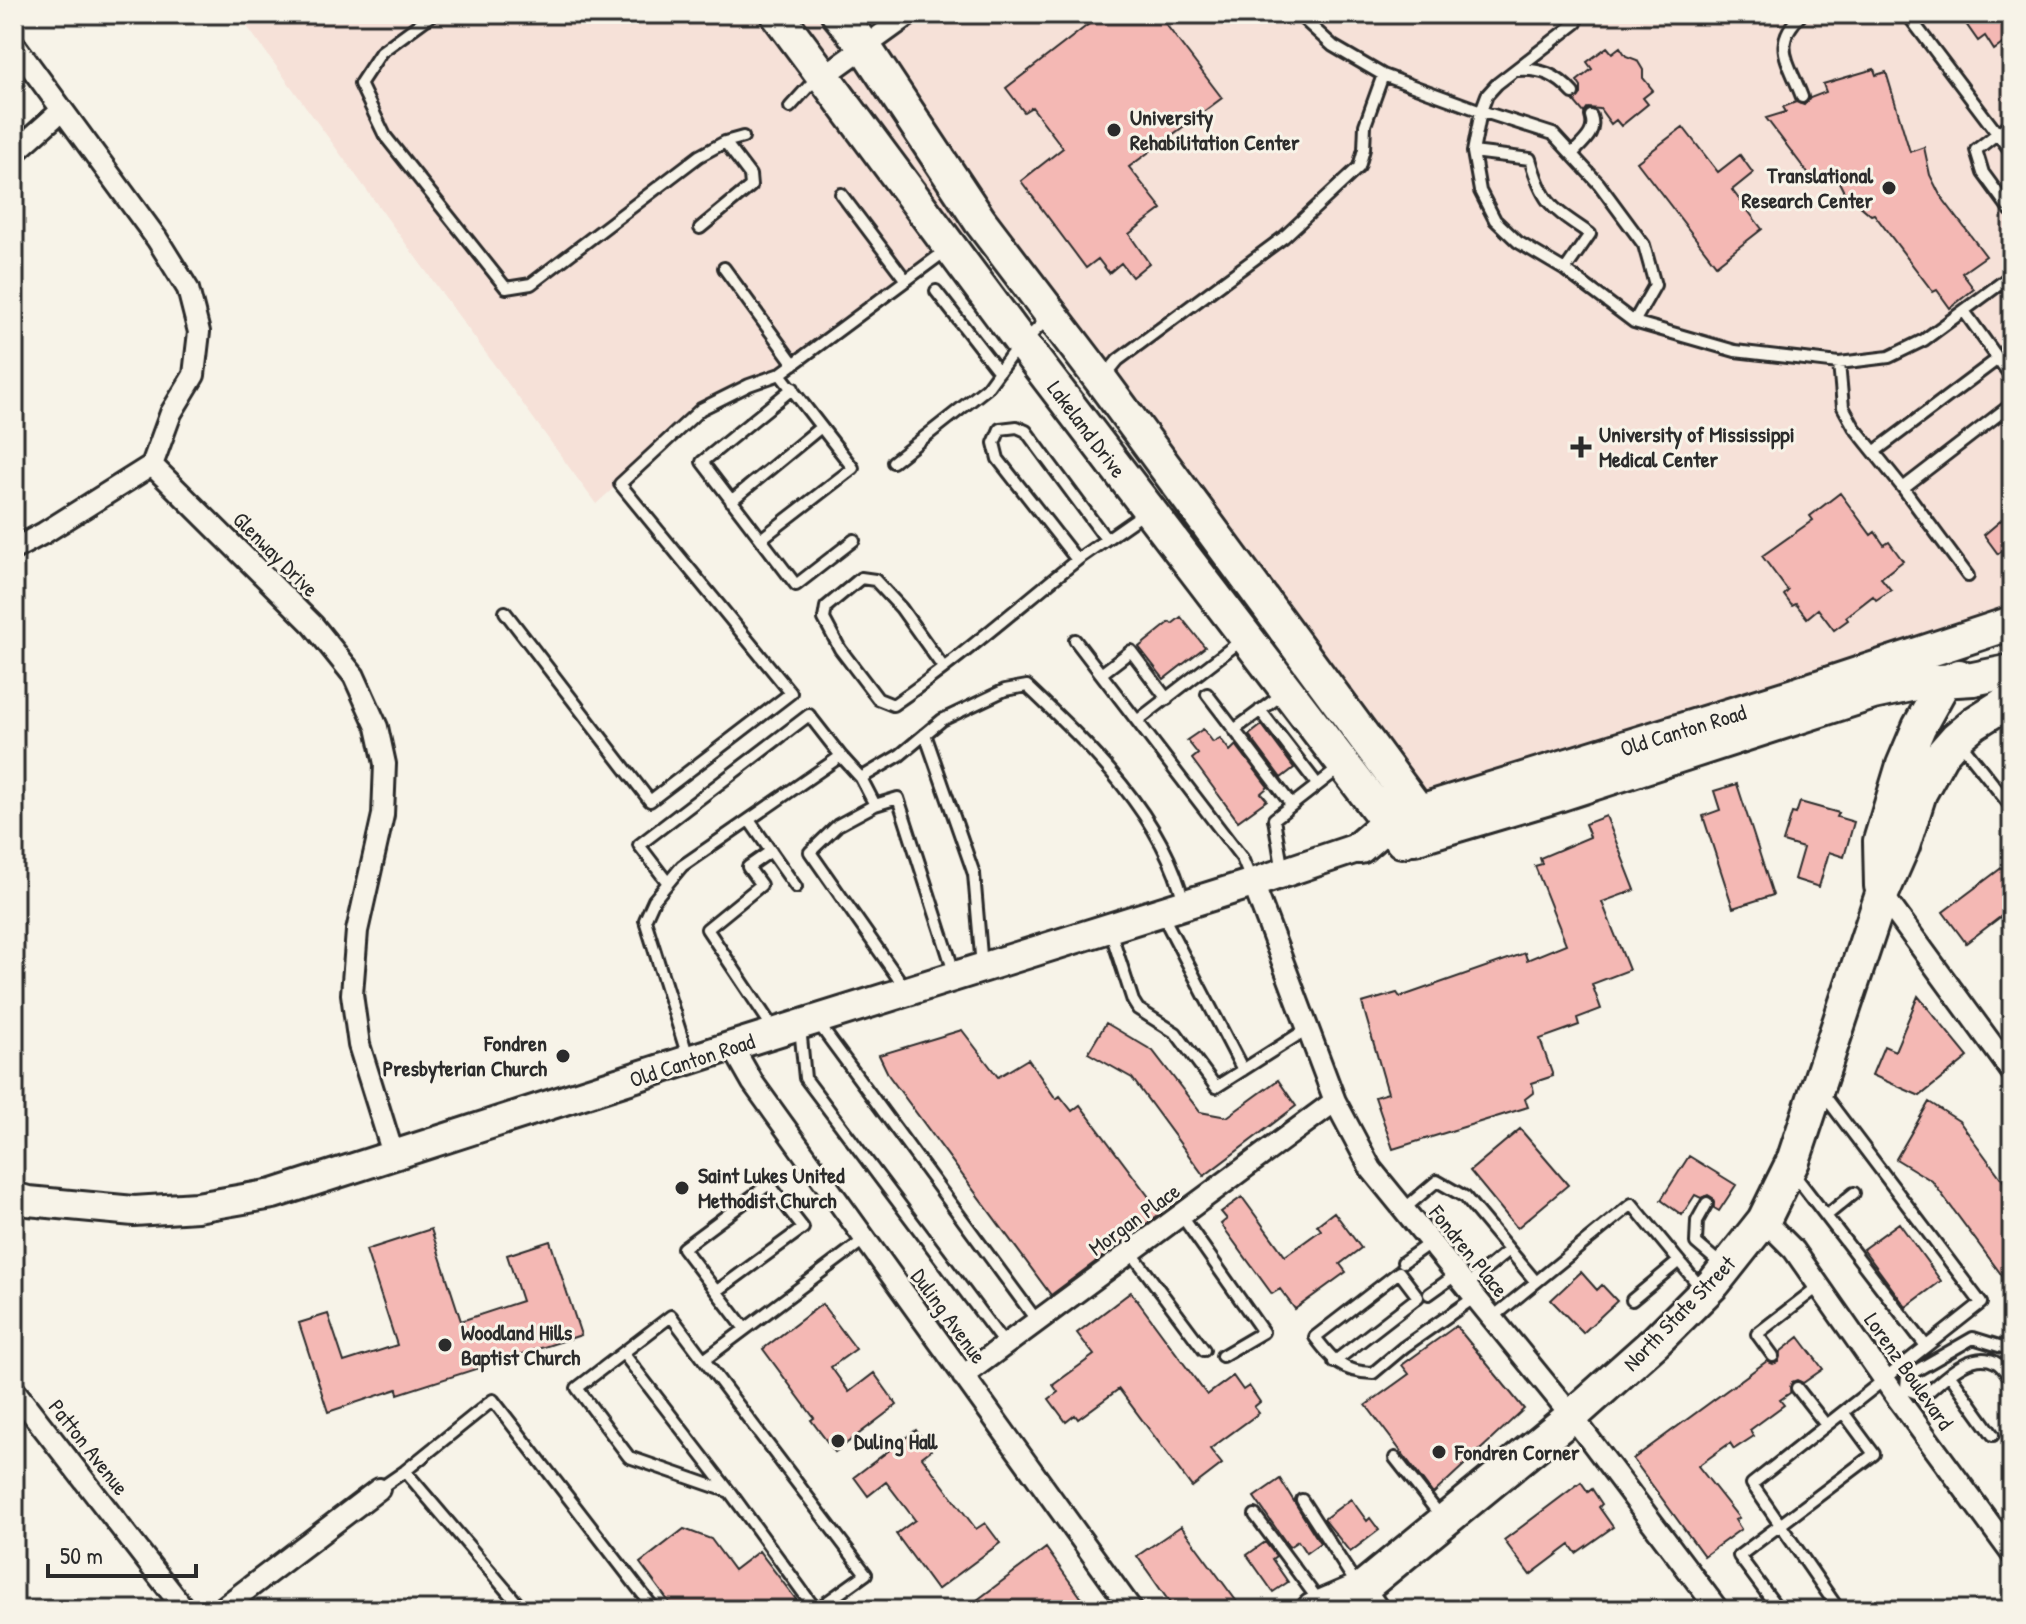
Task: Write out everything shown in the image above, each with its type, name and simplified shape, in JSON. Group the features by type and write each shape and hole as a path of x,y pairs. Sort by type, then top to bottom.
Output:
{"main road":[{"name":"Lakeland Drive","path":"777,14 1023,345 1395,832"},
{"name":"Lakeland Drive","path":"838,14 864,46 980,221 1427,822"},
{"name":"Old Canton Road","path":"1427,822 2012,623"},
{"path":"1944,682 2012,649"},
{"name":"Old Canton Road","path":"1360,847 1427,822 1873,693 1924,682 1944,682 2012,671"},
{"name":"North State Street","path":"1882,894 1880,841 1914,740 1944,682"},
{"name":"North State Street","path":"1318,1608 1367,1600 1444,1521 1572,1416 1656,1341 1715,1281 1764,1220 1789,1168 1882,894 1903,846 1920,793 1941,755 1956,738 2012,699"}],"street":[{"path":"824,76 910,14"},
{"path":"14,44 157,239 188,289 199,332 194,375 171,413 152,465 14,549"},
{"path":"14,153 61,111"},
{"name":"Glenway Drive","path":"152,465 313,625 354,676 377,727 385,764 383,815 357,931 352,994 359,1045 394,1157"},
{"name":"Old Canton Road","path":"19,1203 134,1211 197,1207 273,1194 1360,847"},
{"name":"Fondren Place","path":"1253,883 1335,1101 1371,1169 1572,1416 1718,1610"},
{"path":"1882,894 2004,1045 2012,1072"},
{"name":"Duling Avenue","path":"732,1046 749,1077 1132,1610"},
{"name":"Morgan Place","path":"963,1376 1335,1101"},
{"name":"Lorenz Boulevard","path":"1764,1220 1794,1250 1884,1378 1901,1392 2012,1554"},
{"name":"Patton Avenue","path":"14,1390 185,1610"},
{"path":"220,1610 379,1489"}],"lane":[{"path":"433,14 381,52 360,84 385,136 506,288 531,284 699,156 725,142 743,137"},
{"path":"1298,14 1333,46 1383,75 1553,134 1599,184 1644,245 1655,285 1634,322"},
{"path":"1802,14 1785,34 1783,47 1802,97"},
{"path":"1907,14 2012,153"},
{"path":"1576,23 1487,95 1473,152 1480,191 1495,220 1518,242 1565,270 1634,322 1735,351 1839,363 1889,357 1924,340 2012,275"},
{"path":"1515,70 1535,69 1551,74 1573,93"},
{"path":"1101,380 1118,360 1284,237 1359,167 1364,149 1365,125 1383,75"},
{"path":"790,107 809,86 824,76"},
{"path":"1572,154 1592,131 1591,116"},
{"path":"2012,122 1976,150 1983,173 2012,209"},
{"path":"700,228 751,186 750,175 725,142"},
{"path":"1473,152 1530,159 1538,186 1551,207 1590,234 1565,270"},
{"path":"841,194 905,279"},
{"path":"505,612 650,801 791,693 620,484 701,409 749,385 780,374 950,248"},
{"path":"724,268 794,364"},
{"path":"936,291 999,372"},
{"path":"1964,311 2012,378"},
{"path":"893,462 973,400 1050,315"},
{"path":"1874,452 1999,358"},
{"path":"1839,363 1843,407 1854,427 1968,576"},
{"path":"761,539 853,468 780,374"},
{"path":"793,388 702,462 796,585 854,540"},
{"path":"1903,488 2012,404"},
{"path":"731,501 821,427"},
{"path":"1077,560 998,459 994,443 1000,429 1017,427 1026,431 1106,539"},
{"path":"943,667 901,608 875,580 861,578 826,607 824,619 840,649 878,699 893,705 943,667 1077,560 1149,510"},
{"path":"1137,721 1247,636"},
{"path":"1075,640 1242,858 1253,883"},
{"path":"1101,674 1131,651 1167,699"},
{"path":"861,778 900,755 942,720 1005,690 1027,686 1091,747 1141,811 1174,868 1173,909 1243,1070"},
{"path":"1234,730 1288,690"},
{"path":"1207,694 1256,753 1291,804"},
{"path":"1260,710 1294,759 1317,784"},
{"path":"668,883 639,845 809,715 861,778 875,805"},
{"path":"925,734 974,874 968,972"},
{"path":"1956,738 2012,808"},
{"path":"689,1061 645,920 654,900 682,866 841,756"},
{"path":"1283,874 1274,819 1345,764"},
{"path":"907,992 810,852 838,825 875,805 898,798 968,972"},
{"path":"749,820 796,887"},
{"path":"771,851 748,867 761,885 707,929 797,1026 1037,1321"},
{"path":"1110,928 1138,1009 1176,1033 1216,1087 1307,1029"},
{"path":"797,1026 805,1078 1005,1345"},
{"path":"1818,1086 1981,1303 1752,1484 1839,1610"},
{"path":"1789,1168 1926,1346"},
{"path":"1404,1209 1437,1181 1465,1197 1536,1282"},
{"path":"717,1291 803,1228 769,1184 683,1248 745,1329"},
{"path":"1826,1216 1854,1193"},
{"path":"1707,1203 1697,1221 1696,1243 1715,1281"},
{"path":"1492,1318 1632,1204 1679,1261 1715,1281"},
{"path":"1181,1215 1263,1332 1222,1356"},
{"path":"704,1360 865,1239"},
{"path":"1403,1262 1431,1242"},
{"path":"1334,1362 1418,1297 1399,1272 1315,1337 1334,1362 1355,1373 1373,1373 1509,1250"},
{"path":"1131,1252 1204,1350"},
{"path":"1632,1300 1679,1261"},
{"path":"1429,1294 1466,1286"},
{"path":"1773,1356 1757,1334 1819,1286"},
{"path":"623,1353 730,1492 816,1610 866,1574 671,1316 577,1388 629,1457 730,1492"},
{"path":"2012,1350 1973,1338 1907,1376 1901,1392 1923,1396 1964,1364 1982,1358 1997,1362 2012,1380"},
{"path":"1950,1375 1993,1435"},
{"path":"1797,1388 1826,1425"},
{"path":"379,1489 493,1400 655,1610"},
{"path":"1779,1610 1739,1556 1874,1454 1843,1412"},
{"path":"1395,1458 1444,1521"},
{"path":"405,1471 523,1610"},
{"path":"1302,1500 1367,1600"},
{"path":"1255,1515 1318,1608"}],"shaded area":[{"name":"University of Mississippi Medical Center","path":"238,14 2012,14 2012,623 1420,811 979,222 780,374 701,409 596,504"}],"building":[{"name":"University Rehabilitation Center","path":"1102,14 1158,14 1222,98 1129,167 1162,209 1129,234 1149,263 1132,277 1121,263 1109,273 1098,259 1086,268 1021,181 1063,148 1032,107 1024,112 1006,88"},
{"path":"1959,14 2012,14 2012,37 1994,50 1985,36 1978,41"},
{"path":"1607,47 1612,53 1620,47 1626,56 1637,60 1643,70 1643,78 1653,90 1643,98 1648,104 1621,126 1616,120 1611,124 1600,109 1588,108 1584,113 1574,101 1581,94 1577,81 1592,69 1587,62"},
{"name":"Translational Research Center","path":"1874,69 1876,75 1886,72 1910,152 1924,147 1930,175 1940,195 1986,256 1962,273 1974,289 1950,308 1937,290 1933,292 1874,214 1871,215 1844,192 1836,176 1816,184 1766,118 1786,112 1783,107 1796,102 1804,105 1810,98 1826,92 1823,84"},
{"path":"1683,127 1718,172 1740,155 1753,173 1732,190 1762,229 1716,265 1637,162"},
{"path":"1840,493 1871,535 1875,532 1884,545 1889,542 1903,561 1881,578 1891,590 1876,600 1873,596 1834,630 1818,609 1807,618 1796,604 1792,606 1784,595 1788,591 1762,556 1813,520 1810,516"},
{"path":"2012,511 2012,543 1998,554 1984,535"},
{"path":"1181,617 1205,647 1164,679 1139,647"},
{"path":"1262,725 1294,768 1281,778 1249,735"},
{"path":"1203,729 1213,742 1220,738 1230,751 1236,745 1268,787 1261,793 1267,800 1238,821 1192,759 1198,754 1187,740"},
{"path":"1737,784 1773,895 1733,908 1703,816 1720,810 1714,791"},
{"path":"1800,802 1839,813 1837,817 1854,822 1844,857 1829,852 1819,887 1794,879 1803,848 1783,842 1792,813 1796,814"},
{"path":"1606,816 1635,890 1602,902 1629,970 1592,984 1601,1009 1577,1018 1579,1025 1540,1039 1553,1076 1532,1083 1534,1092 1525,1099 1528,1107 1393,1149 1375,1097 1388,1093 1362,1003 1397,993 1400,997 1525,953 1527,960 1566,944 1535,866 1542,864 1540,858 1590,837 1585,824"},
{"path":"2012,860 2012,908 1966,943 1943,912"},
{"path":"1918,996 1968,1057 1920,1096 1872,1075 1884,1046 1895,1051"},
{"path":"1106,1023 1153,1051 1200,1112 1227,1117 1278,1080 1296,1106 1204,1176 1132,1078 1088,1053"},
{"path":"962,1030 998,1077 1028,1059 1056,1099 1060,1096 1072,1111 1080,1105 1161,1213 1051,1295 889,1076 879,1055"},
{"path":"1929,1102 1959,1121 2012,1193 2012,1289 1932,1181 1896,1159"},
{"path":"1520,1129 1568,1185 1517,1228 1470,1171"},
{"path":"1689,1156 1736,1185 1719,1211 1714,1208 1713,1198 1708,1195 1701,1198 1695,1195 1682,1215 1661,1200"},
{"path":"1242,1197 1285,1256 1321,1230 1317,1225 1334,1212 1361,1248 1340,1264 1346,1272 1295,1309 1280,1289 1272,1294 1221,1224 1227,1219 1221,1212"},
{"path":"1899,1223 1941,1281 1906,1307 1863,1249"},
{"path":"431,1229 461,1321 522,1301 507,1255 550,1241 581,1335 398,1394 397,1389 328,1412 299,1323 328,1314 344,1362 397,1345 366,1250"},
{"path":"1581,1272 1597,1290 1602,1285 1617,1301 1583,1333 1551,1300"},
{"path":"1131,1292 1207,1395 1233,1376 1243,1390 1249,1386 1260,1402 1254,1407 1259,1413 1210,1449 1222,1464 1192,1487 1119,1389 1078,1419 1075,1415 1066,1422 1049,1399 1058,1392 1053,1385 1094,1355 1077,1333"},
{"path":"822,1304 856,1349 831,1367 849,1392 874,1373 897,1405 835,1452 763,1349"},
{"name":"Fondren Corner","path":"1456,1326 1524,1409 1433,1494 1366,1405 1409,1374 1402,1365"},
{"path":"1799,1337 1823,1369 1803,1383 1797,1380 1792,1382 1790,1393 1780,1400 1784,1405 1750,1430 1754,1436 1734,1449 1730,1443 1698,1466 1739,1518 1735,1520 1741,1529 1704,1556 1633,1459 1767,1361 1773,1364 1778,1362 1780,1352"},
{"path":"916,1430 931,1450 922,1457 976,1529 985,1523 1000,1543 937,1590 896,1534 915,1520 886,1482 868,1496 854,1477"},
{"path":"1280,1479 1320,1543 1306,1553 1298,1541 1289,1547 1254,1497"},
{"path":"1581,1482 1588,1492 1592,1489 1602,1504 1599,1507 1613,1527 1576,1553 1570,1545 1530,1575 1504,1540"},
{"path":"1351,1499 1367,1521 1370,1518 1379,1530 1350,1552 1324,1519"},
{"path":"1181,1526 1243,1610 1175,1610 1137,1556"},
{"path":"684,1529 711,1539 734,1570 759,1551 804,1610 675,1610 640,1563"},
{"path":"1265,1542 1276,1556 1272,1559 1288,1582 1273,1592 1247,1555"},
{"path":"1046,1548 1090,1610 964,1610"}],"place":[{"name":"University Rehabilitation Center","path":"1114,130"},
{"name":"Translational Research Center","path":"1889,188"},
{"name":"University of Mississippi Medical Center","path":"1581,447"},
{"name":"Fondren Presbyterian Church","path":"563,1056"},
{"name":"Saint Lukes United Methodist Church","path":"682,1188"},
{"name":"Woodland Hills Baptist Church","path":"445,1345"},
{"name":"Duling Hall","path":"838,1441"},
{"name":"Fondren Corner","path":"1439,1452"}]}
